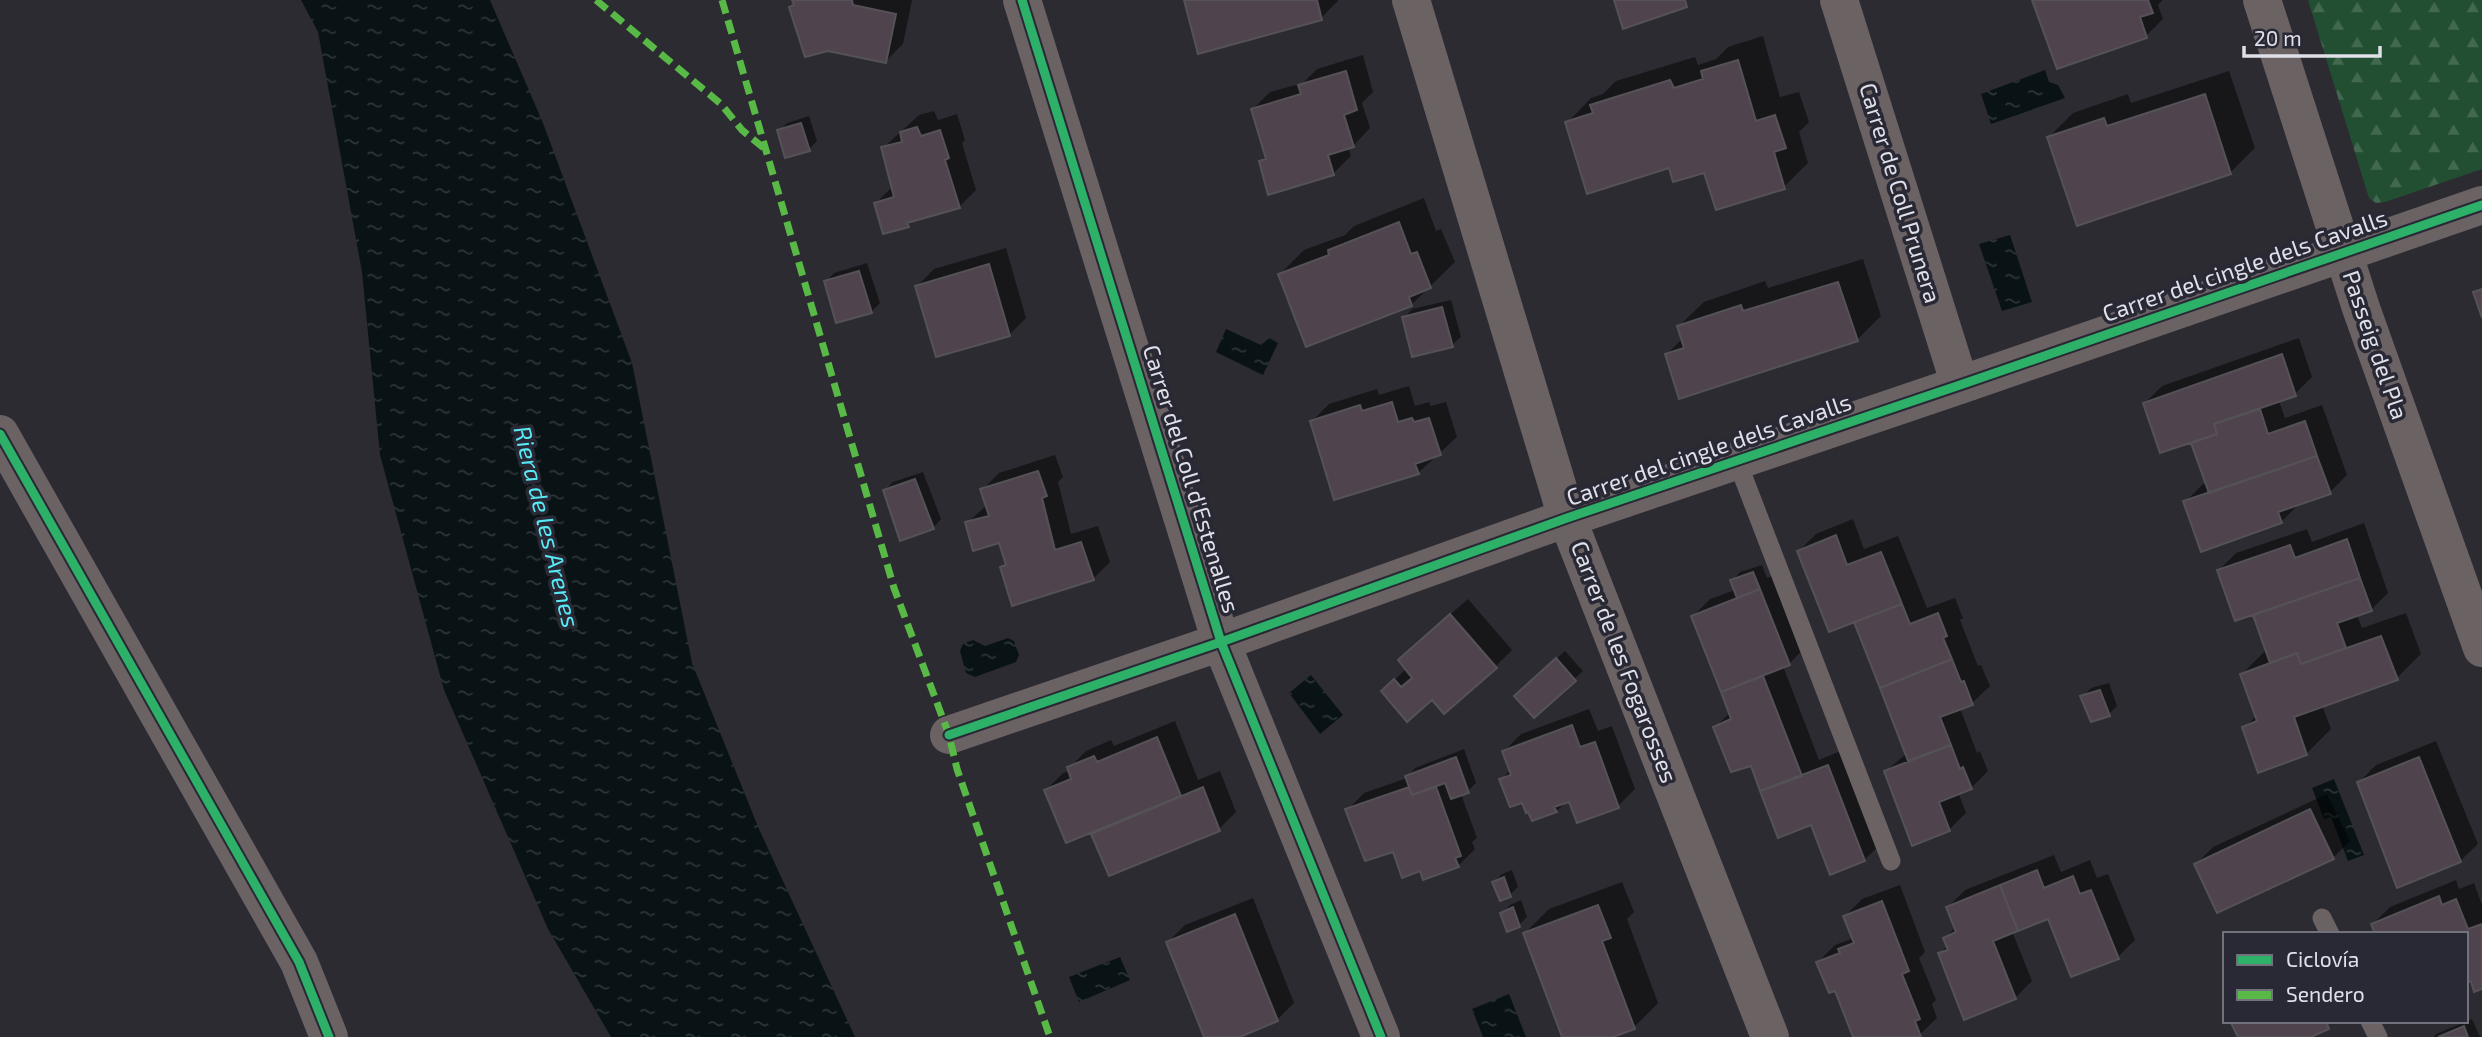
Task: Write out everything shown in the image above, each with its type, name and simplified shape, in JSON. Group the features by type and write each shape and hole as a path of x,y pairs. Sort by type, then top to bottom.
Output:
{"street":[{"name":"Carrer del Coll d'Estenalles","path":"1023,0 1221,642 1381,1037"},
{"name":"Carrer de les Fogarosses","path":"1411,0 1567,518 1770,1037"},
{"name":"Carrer de Coll Prunera","path":"1839,0 1961,385"},
{"name":"Passeig del Pla","path":"2262,0 2343,252 2482,648"},
{"name":"Carrer del cingle dels Cavalls","path":"949,735 1221,642 1567,518 2482,205"},
{"path":"0,434 299,962 329,1037"}],"lane":[{"path":"1737,461 1891,861"}],"green space":[{"path":"2308,0 2482,0 2482,169 2385,202 2376,203 2369,198"}],"water":[{"name":"Riera de les Arenes","path":"301,0 490,0 543,123 632,363 692,663 759,829 855,1037 611,1037 548,929 444,690 380,455 362,272 318,32"},
{"path":"2045,70 2049,82 2058,85 2065,98 1991,124 1981,94"},
{"path":"2010,235 2032,302 2002,311 1979,244"},
{"path":"1226,329 1261,345 1269,338 1278,343 1263,375 1216,352"},
{"path":"1008,638 1014,641 1019,655 1016,662 975,677 966,673 960,651 963,644 973,640 985,646"},
{"path":"1311,675 1343,715 1320,734 1289,693"},
{"path":"2334,779 2364,855 2348,861 2331,817 2324,819 2312,788"},
{"path":"1120,957 1130,980 1079,1002 1069,977"},
{"path":"1509,994 1526,1037 1483,1037 1472,1009"}],"building":[{"path":"792,0 852,0 853,5 896,14 886,63 828,51 805,57 789,7 794,5"},
{"path":"1184,0 1317,0 1322,20 1198,54"},
{"path":"1614,0 1685,0 1687,7 1623,29"},
{"path":"2032,0 2148,0 2153,13 2140,17 2147,38 2057,69"},
{"path":"1738,60 1756,121 1775,115 1786,148 1774,152 1785,189 1716,210 1704,173 1673,182 1669,168 1587,194 1565,122 1593,113 1590,105 1670,80 1674,88 1703,79 1701,71"},
{"path":"1346,71 1357,110 1344,115 1354,147 1328,155 1334,175 1268,195 1259,161 1266,159 1251,109 1301,94 1298,85"},
{"path":"2205,94 2231,174 2077,226 2047,137 2104,118 2107,126"},
{"path":"801,123 810,151 785,158 777,130"},
{"path":"917,127 921,136 940,130 949,158 945,160 960,208 907,223 909,227 883,234 874,203 894,197 881,147 902,142 900,132"},
{"path":"1399,222 1411,254 1417,252 1431,288 1409,297 1412,306 1306,347 1278,274 1329,255 1328,250"},
{"path":"989,264 1010,336 936,357 915,286"},
{"path":"859,271 872,313 836,323 824,281"},
{"path":"1838,282 1858,341 1679,399 1665,354 1684,348 1677,326 1741,305 1743,311"},
{"path":"2482,289 2482,318 2473,292"},
{"path":"1442,307 1453,347 1412,357 1402,317"},
{"path":"2282,354 2296,396 2214,424 2217,434 2160,453 2143,403"},
{"path":"1392,402 1398,422 1412,418 1414,422 1429,418 1441,455 1415,464 1419,474 1334,500 1310,421 1360,405 1362,411"},
{"path":"2260,409 2268,434 2305,421 2317,456 2209,493 2191,443 2217,434 2214,424"},
{"path":"2317,456 2331,494 2278,512 2282,523 2201,552 2183,501"},
{"path":"1038,471 1047,496 1042,498 1055,550 1081,542 1094,580 1012,606 1000,567 1006,565 999,543 973,551 965,522 989,516 980,489"},
{"path":"915,479 934,529 900,541 883,490"},
{"path":"1836,535 1847,565 1881,552 1902,604 1829,632 1797,551"},
{"path":"2347,539 2360,578 2235,621 2217,570 2290,545 2295,558"},
{"path":"1753,572 1760,589 1737,598 1730,580"},
{"path":"2360,578 2372,611 2337,623 2346,648 2301,664 2297,653 2270,663 2253,615"},
{"path":"1760,589 1790,665 1721,692 1691,616"},
{"path":"1902,604 1910,624 1938,613 1947,636 1943,638 1952,659 1880,688 1854,622"},
{"path":"1450,614 1497,668 1444,714 1432,700 1407,722 1381,691 1394,679 1401,687 1412,678 1398,660"},
{"path":"2381,636 2398,680 2294,717 2307,755 2258,773 2242,727 2257,721 2240,674 2297,653 2301,664"},
{"path":"1556,658 1576,681 1534,718 1514,696"},
{"path":"1952,659 1973,705 1940,717 1951,745 1908,761 1880,688"},
{"path":"1763,676 1802,776 1760,791 1751,766 1731,772 1713,727 1731,719 1721,692"},
{"path":"2100,690 2110,716 2091,722 2080,696"},
{"path":"1572,725 1580,747 1595,742 1619,808 1577,823 1569,802 1554,807 1557,812 1532,821 1522,803 1510,807 1499,779 1511,775 1502,751"},
{"path":"1157,737 1181,796 1066,843 1044,790 1071,779 1067,767 1094,756 1097,762"},
{"path":"1951,745 1960,769 1963,767 1972,789 1939,802 1950,831 1912,846 1884,771"},
{"path":"1456,757 1469,793 1451,799 1445,783 1412,795 1405,776"},
{"path":"2419,757 2461,862 2397,888 2357,782"},
{"path":"1828,765 1865,861 1830,875 1811,825 1778,838 1760,791"},
{"path":"1203,787 1220,831 1109,876 1091,834"},
{"path":"1409,787 1412,795 1436,787 1461,856 1455,858 1459,867 1423,880 1420,871 1402,878 1393,852 1365,861 1345,809"},
{"path":"2310,809 2334,859 2217,913 2194,864"},
{"path":"2037,870 2044,888 2073,876 2080,894 2091,890 2119,959 2071,977 2048,919 2018,931 2000,885"},
{"path":"1504,877 1511,897 1500,901 1492,882"},
{"path":"2000,885 2018,931 1993,941 2016,999 1964,1020 1938,953 1948,950 1943,938 1956,932 1946,907"},
{"path":"2439,896 2442,905 2456,899 2468,929 2482,924 2482,989 2474,992 2471,981 2468,982 2468,932 2374,932 2371,924"},
{"path":"1882,901 1909,971 1902,974 1920,1019 1915,1021 1921,1037 1853,1037 1835,991 1829,993 1816,962 1840,953 1838,949 1854,943 1843,916"},
{"path":"1598,905 1611,938 1602,941 1635,1029 1613,1037 1562,1037 1523,933"},
{"path":"1513,907 1520,927 1507,932 1500,913"},
{"path":"1235,914 1278,1021 1240,1037 1204,1037 1166,942"},
{"path":"2231,1023 2327,1023 2329,1029 2311,1037 2238,1037"},
{"path":"2464,1026 2468,1037 2438,1037"}],"marked path":[{"path":"596,0 721,104 742,130 766,150"},
{"path":"722,0 894,588 949,735 957,769 1050,1037"}],"cycle path":[{"path":"1022,0 1221,642 1381,1037"},
{"path":"949,735 1221,642 1567,518 2482,205"},
{"path":"0,434 299,962 329,1037"}]}
